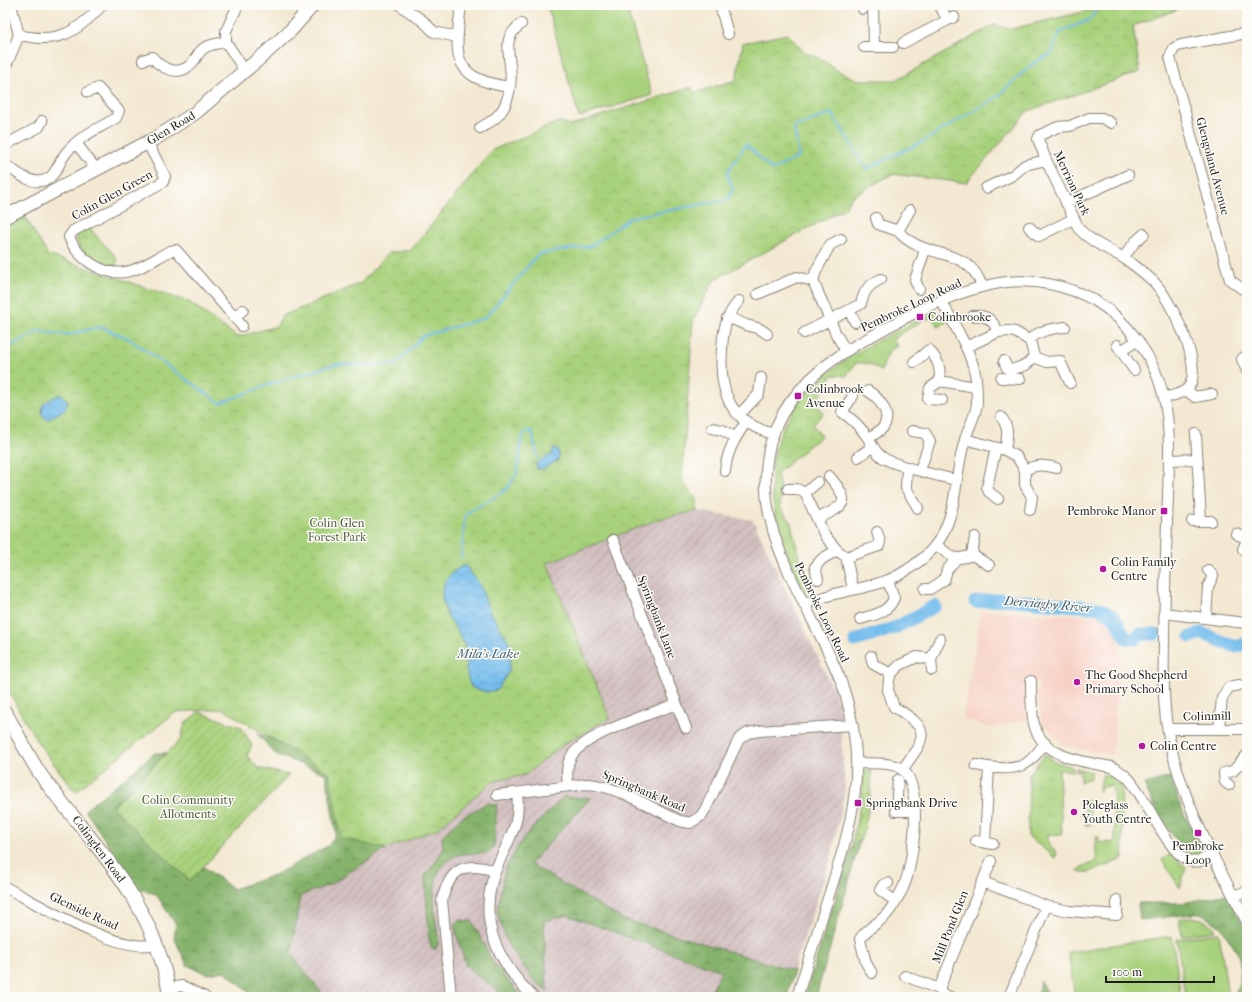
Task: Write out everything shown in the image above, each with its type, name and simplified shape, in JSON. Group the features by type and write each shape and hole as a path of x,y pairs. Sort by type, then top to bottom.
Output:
{"main road":[{"name":"Glen Road","path":"5,217 96,170 195,113 291,30 313,5"},
{"name":"Colinglen Road","path":"5,712 21,744 43,778 105,855 137,902 155,944 169,992"}],"street":[{"path":"19,35 36,39 55,38 80,27 102,5"},
{"path":"238,5 226,31 226,42 245,71"},
{"path":"461,5 457,37 459,58 465,70 477,80 484,83 509,87"},
{"path":"720,5 728,34"},
{"path":"873,5 869,46 898,45 951,18 939,5"},
{"path":"401,6 423,21 434,32 457,37"},
{"path":"5,68 19,35 10,12"},
{"path":"480,128 497,117 508,99 510,67 508,42 510,35 521,24"},
{"name":"Glengoland Avenue","path":"1247,33 1181,45 1174,48 1170,57 1230,280 1241,288 1247,290"},
{"path":"144,60 152,57 166,69 181,70 190,66 203,49 213,44 226,42"},
{"path":"5,165 26,178 34,181 42,182 56,172 59,164 76,143 89,131 116,118 119,111 98,88 88,92"},
{"name":"Merrion Park","path":"1111,124 1102,118 1089,118 1070,126 1058,127 1040,135 1038,139 1073,219 1087,237 1123,258 1154,282 1172,308 1182,330 1193,367 1191,382 1186,390"},
{"path":"5,145 39,127 42,121"},
{"name":"Colin Glen Green","path":"147,142 165,176 163,182 73,231 69,237 70,240 80,255 89,264 116,272 133,270 170,251 176,250 242,326"},
{"path":"76,143 96,170"},
{"path":"994,188 1002,179 1017,172 1025,165 1046,160"},
{"path":"1066,203 1125,177 1126,190"},
{"path":"898,231 910,210"},
{"path":"876,218 878,224 898,231 912,244 925,250 966,262 980,278 982,287"},
{"path":"1029,227 1039,236 1073,219"},
{"path":"1123,258 1144,234"},
{"path":"813,281 829,257 830,245 841,240"},
{"path":"919,289 915,280 925,250"},
{"path":"758,294 797,277 813,281"},
{"path":"804,333 861,304 865,290 869,285 881,279"},
{"path":"813,281 846,351"},
{"name":"Pembroke Loop Road","path":"797,997 852,818 856,793 857,763 853,725 842,684 776,543 767,509 765,471 773,434 783,413 798,391 820,369 846,351 942,302 982,287 1006,282 1026,282 1063,287 1104,307 1122,322 1138,340 1153,367 1164,398 1169,460 1164,613 1164,695 1173,759 1187,800 1247,922"},
{"path":"739,301 730,311 727,318 722,340 720,369 729,403 742,419 773,434"},
{"path":"804,605 853,589 888,581 907,571 936,544 944,532 951,514 956,480 965,439 977,403 975,374 966,347 942,302"},
{"path":"234,317 243,310"},
{"path":"849,310 855,322"},
{"path":"973,316 980,315 989,318 994,322 998,332"},
{"path":"727,318 739,320 744,325 761,328 767,334"},
{"path":"737,332 744,325"},
{"path":"1029,340 1038,332 1054,332 1065,327"},
{"path":"966,347 998,332 1016,332 1029,340 1032,344 1034,357"},
{"path":"1134,370 1119,348 1138,340"},
{"path":"914,362 929,350 940,363 940,381"},
{"path":"1247,355 1242,358 1247,371"},
{"path":"1004,361 1010,376 1026,365 1034,357"},
{"path":"1034,357 1047,362 1060,361 1070,383"},
{"path":"725,471 726,456 742,419 759,394 761,378"},
{"path":"942,400 928,399 930,388 940,381 976,387"},
{"path":"1164,398 1186,390 1195,397 1212,394"},
{"path":"858,457 883,428 885,422 882,403 876,396 868,391"},
{"path":"853,396 842,412 855,422 882,457 907,467 956,480"},
{"path":"998,499 989,492 986,487 1008,430 1006,423 1001,417"},
{"path":"712,428 722,430 735,437"},
{"path":"912,431 925,433 930,441 920,470"},
{"path":"1196,434 1196,460 1201,521"},
{"path":"965,439 1000,449 1017,457 1025,470 1026,485 1037,498 1030,510"},
{"path":"1169,460 1196,460"},
{"path":"1025,470 1034,465 1043,465 1056,468"},
{"path":"907,467 906,488 918,508"},
{"path":"817,519 837,510 842,505 844,498 842,492 829,476"},
{"path":"805,493 818,482"},
{"path":"788,489 797,489 805,493 825,536 837,550 846,557 853,589"},
{"path":"846,557 879,546 880,542 876,532"},
{"path":"1236,534 1246,542"},
{"path":"972,555 975,537"},
{"name":"Springbank Lane","path":"613,540 686,728"},
{"path":"936,544 956,559"},
{"path":"818,579 815,568 837,550"},
{"path":"925,589 935,587 944,580 947,570 956,559 972,555 989,565"},
{"path":"1206,617 1208,587 1215,573"},
{"path":"860,619 881,613 891,606 894,598 888,581"},
{"path":"1164,613 1245,623"},
{"path":"902,770 920,746 922,736 919,725 911,717 894,707 888,690 889,680 891,674 900,665 917,658 932,665 940,639"},
{"path":"871,656 873,664 891,674"},
{"path":"1031,681 1031,704 1034,726 1045,743 1062,756 1112,767 1127,777 1170,843 1185,858 1190,861 1202,861 1213,854"},
{"path":"1218,728 1222,698 1229,687 1239,685"},
{"path":"568,786 568,765 570,758 585,742 676,704"},
{"name":"Springbank Road","path":"497,795 586,784 603,786 680,821 690,823 701,816 706,808 735,747 744,735 759,731 853,725"},
{"name":"Colinmill","path":"1168,729 1247,729"},
{"path":"976,766 989,768 1021,767 1029,762 1045,743"},
{"path":"1229,785 1226,782 1224,773 1232,771 1247,755"},
{"path":"857,763 894,766 902,770 911,782 915,798 913,844 908,873 902,890 885,917 866,930 860,940 862,965 872,973"},
{"path":"985,843 989,768"},
{"path":"898,780 896,811 914,811"},
{"path":"517,793 517,823 495,870 488,896 487,910 490,932 505,962 533,997"},
{"name":"Mill Pond Glen","path":"939,989 991,861"},
{"path":"451,997 442,900 446,887 448,882 456,873 467,867 473,866 495,870"},
{"path":"983,882 1046,906 1069,911 1118,915 1118,900"},
{"path":"888,884 883,885 880,890 895,901"},
{"name":"Glenside Road","path":"5,886 63,917 108,937 134,946 155,944"},
{"path":"1234,896 1247,891"},
{"path":"1009,997 1046,906"},
{"path":"905,976 939,989 940,992 950,997"},
{"path":"169,992 182,986 205,997"}],"shaded area":[{"path":"697,511 753,520 839,702 845,790 831,858 784,997 325,997 291,954 300,896 331,884 386,849 437,829 492,782 525,775 567,742 610,718 547,563 662,518"},
{"name":"The Good Shepherd Primary School","path":"981,611 1102,616 1115,628 1121,646 1112,755 1064,746 1042,722 1037,694 1039,683 1026,681 1027,719 991,728 963,718"}],"green space":[{"path":"547,5 626,5 652,95 579,117"},
{"name":"Colin Glen Forest Park","path":"1098,5 1189,5 1133,26 1140,72 1028,111 966,183 892,174 851,197 845,208 714,280 693,320 682,481 697,499 697,511 662,518 547,563 610,718 567,742 525,775 492,782 437,829 386,849 341,838 329,773 223,709 176,712 75,792 36,740 5,685 5,223 23,213 48,255 189,302 237,337 277,326 282,316 361,283 388,253 411,250 492,150 561,121 569,126 692,87 693,93 736,80 743,43 788,34 804,52 821,59 838,71 858,80 896,80 994,25 1011,29 1095,9"},
{"path":"90,228 117,259 116,266 97,261 81,249 76,237 82,231"},
{"path":"936,312 943,315 947,321 939,327 932,318 923,320 893,339 897,346 889,351 881,371 870,364 856,363 846,376 833,375 824,386 817,405 824,412 813,425 821,436 777,473 781,496 780,507 790,520 802,568 815,593 808,594 799,581 788,555 780,531 772,496 772,465 779,437 792,412 809,390 832,370 858,352 911,323"},
{"name":"Colin Community Allotments","path":"199,712 241,727 252,745 247,756 258,768 289,775 190,881 112,807 181,739 185,723"},
{"path":"258,734 320,755 361,838 386,849 331,884 300,896 291,954 325,997 254,997 225,971 207,974 187,965 174,937 176,925 156,894 138,889 85,810 155,753 166,753 112,806 190,881 204,867 233,889 275,875 329,845 336,834 326,774 275,754"},
{"path":"1045,754 1056,762 1073,767 1073,771 1059,770 1062,834 1048,835 1049,846 1057,853 1055,858 1028,836 1029,774"},
{"path":"1076,768 1092,772 1090,778 1080,782 1080,771 1076,772"},
{"path":"871,770 870,795 863,832 861,838 851,850 862,795 864,774 866,771"},
{"path":"1103,774 1121,781 1123,859 1090,872 1078,872 1081,867 1094,863 1096,859 1096,837 1099,837 1099,843 1115,842 1113,786 1100,787 1100,792 1098,792"},
{"path":"1170,777 1183,812 1196,836 1181,847 1160,818 1144,784"},
{"path":"563,797 590,798 530,864 622,919 794,971 787,997 708,997 721,971 567,915 544,921 547,991 535,982 508,945 497,912 505,868 524,837"},
{"path":"1084,800 1089,800 1090,825 1085,825"},
{"path":"487,803 497,805 494,846 489,853 464,854 451,858 442,866 437,877 434,904 439,942 436,949 432,949 429,939 425,877 443,850 442,836 459,819"},
{"path":"861,838 816,997 804,997 851,850"},
{"path":"1196,838 1201,848 1198,854 1189,854 1181,848"},
{"path":"1170,854 1186,867 1180,888 1162,860"},
{"path":"1227,894 1247,933 1247,997 1234,997 1239,983 1240,957 1221,927 1201,913 1140,920 1138,903 1183,903"},
{"path":"1192,917 1202,919 1214,927 1215,931 1182,936 1179,919"},
{"path":"459,920 472,921 494,964 522,997 505,997 466,966 454,926"},
{"path":"1219,933 1228,996 1185,997 1177,939"},
{"path":"1172,936 1181,997 1075,997 1068,952"},
{"path":"1040,981 1049,997 1037,997"}],"water":[{"path":"60,394 68,401 65,409 47,420 42,414 43,404"},
{"path":"553,449 557,449 559,454 558,460 543,469 537,469 536,464 552,454"},
{"name":"Mila's Lake","path":"465,565 480,585 489,610 509,642 511,653 509,671 497,690 487,692 472,688 467,676 464,644 448,616 442,599 443,586 449,576"}],"waterway":[{"path":"5,350 37,331 66,335 100,327 128,338 220,403 273,383 336,364 395,365 423,336 485,318 538,254 591,246 631,217 727,200 733,189 727,173 746,144 772,170 799,157 794,127 832,113 866,169 922,142 997,97 1032,64 1051,54 1060,32 1089,20 1100,5"},
{"path":"461,558 465,517 470,511 506,490 517,473 522,437 526,431 532,431 537,457 540,461"},
{"name":"Derriaghy River","path":"975,602 1004,599 1099,608 1114,617 1126,638 1135,639 1140,634 1155,634"},
{"name":"Derriaghy River","path":"855,641 897,627 935,606"},
{"name":"Derriaghy River","path":"1191,637 1201,633 1236,647 1247,643"}],"place":[{"name":"Colinbrooke","path":"920,317"},
{"name":"Colinbrook Avenue","path":"798,396"},
{"name":"Pembroke Manor","path":"1164,511"},
{"name":"Colin Family Centre","path":"1103,569"},
{"name":"The Good Shepherd Primary School","path":"1077,682"},
{"name":"Colin Centre","path":"1142,746"},
{"name":"Springbank Drive","path":"858,803"},
{"name":"Poleglass Youth Centre","path":"1074,812"},
{"name":"Pembroke Loop","path":"1198,833"}]}
